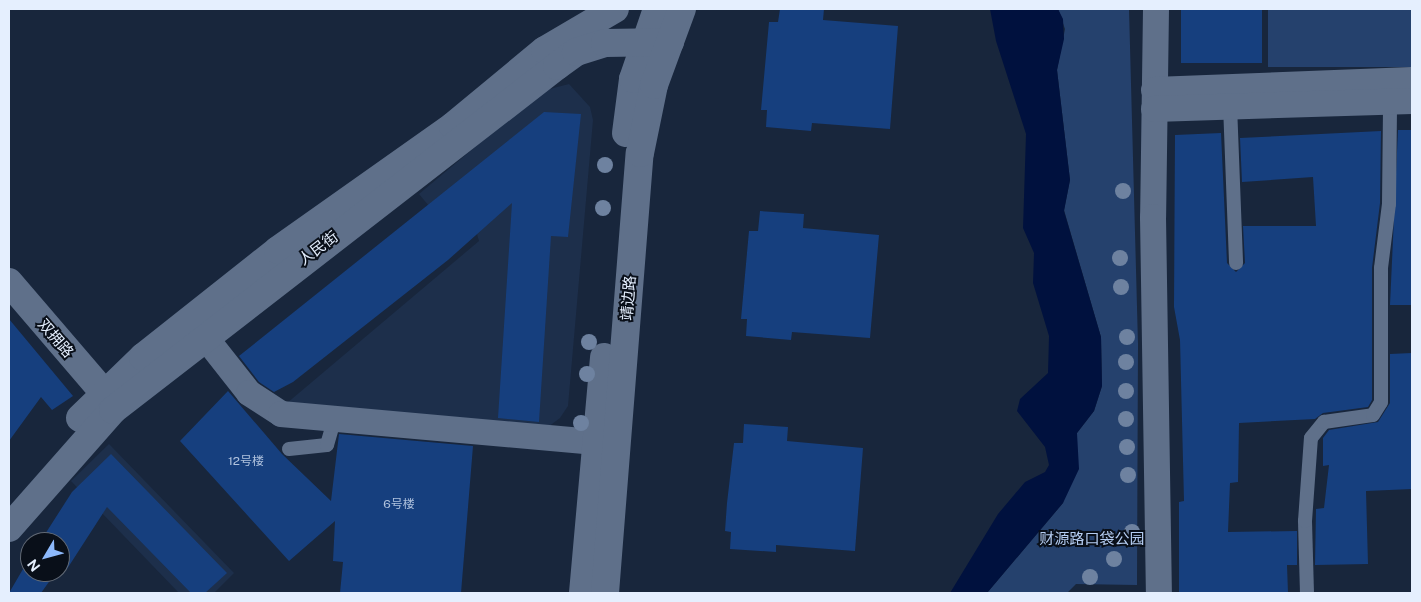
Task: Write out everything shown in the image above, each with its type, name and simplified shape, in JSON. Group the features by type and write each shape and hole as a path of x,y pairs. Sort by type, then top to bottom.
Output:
{"main road":[{"name":"人民街","path":"9,500 104,393 278,250 453,126 545,50 615,9"},
{"name":"靖边路","path":"605,593 640,153 654,85 658,41 657,9"},
{"name":"靖边路","path":"583,593 624,151 633,79 682,9"},
{"name":"人民街","path":"9,528 94,429 205,337 576,52 619,40 658,41"},
{"name":"双拥路","path":"9,282 104,393"}],"street":[{"path":"1156,9 1154,99 1160,593"},
{"path":"1154,99 1412,80"},
{"path":"1154,99 1230,105 1401,102"},
{"path":"205,337 265,408 334,420 596,442"}],"lane":[{"path":"1306,593 1305,521 1312,438 1324,422 1373,415 1381,402 1381,268 1401,102"},
{"path":"1230,105 1236,263"},
{"path":"289,449 327,445 334,420"}],"shaded area":[{"path":"990,9 1058,9 1063,19 1064,39 1057,70 1070,180 1064,211 1101,337 1102,386 1094,411 1077,433 1079,469 1063,503 987,593 950,593 998,514 1025,482 1045,472 1049,465 1045,447 1017,411 1020,399 1048,373 1049,336 1033,283 1034,253 1023,228 1026,134 996,41"},
{"path":"569,84 590,107 593,120 568,406 560,418 548,427 280,409 479,241 477,234 453,235 419,194 542,91"},
{"path":"109,444 234,573 214,593 179,593 71,481"}],"green space":[{"name":"财源路口袋公园","path":"1058,9 1129,9 1138,344 1137,585 1076,584 1067,593 987,593 1063,503 1077,433 1094,411 1102,386 1101,337 1064,210 1070,180 1057,70 1065,29"},
{"path":"1268,9 1412,9 1412,67 1268,67"}],"building":[{"path":"780,9 824,9 823,20 898,26 890,129 812,123 811,131 766,127 767,110 761,110 769,22 778,22"},
{"path":"1181,9 1262,9 1262,63 1181,63"},
{"path":"544,112 581,114 568,237 551,236 539,422 498,418 512,203 448,260 293,382 274,392 259,382 239,356"},
{"path":"1398,130 1412,130 1412,305 1390,305"},
{"path":"1381,131 1380,203 1372,268 1372,400 1368,407 1323,413 1315,419 1239,423 1238,482 1230,483 1228,532 1297,531 1297,565 1287,565 1288,593 1179,593 1179,502 1184,501 1180,340 1174,307 1175,135 1221,133 1227,263 1236,272 1245,263 1243,226 1316,226 1313,177 1242,182 1240,138"},
{"path":"760,211 804,214 803,228 879,235 870,338 792,332 791,340 746,336 747,319 741,319 749,231 758,231"},
{"path":"9,319 73,396 52,410 41,397 9,441"},
{"path":"1412,353 1412,489 1366,491 1368,564 1315,565 1316,509 1324,508 1329,465 1323,466 1323,438 1329,430 1378,422 1390,403 1390,354"},
{"path":"228,391 282,454 331,501 339,434 473,446 461,593 340,593 343,562 333,561 335,521 289,561 180,441"},
{"path":"744,424 788,427 787,441 863,448 855,551 776,545 776,552 730,549 731,532 725,531 727,503 734,443 743,443"},
{"path":"111,454 227,573 205,593 191,593 107,507 70,564 70,532 46,532 72,492"},
{"path":"20,574 20,582 49,582 41,593 9,593"}]}
